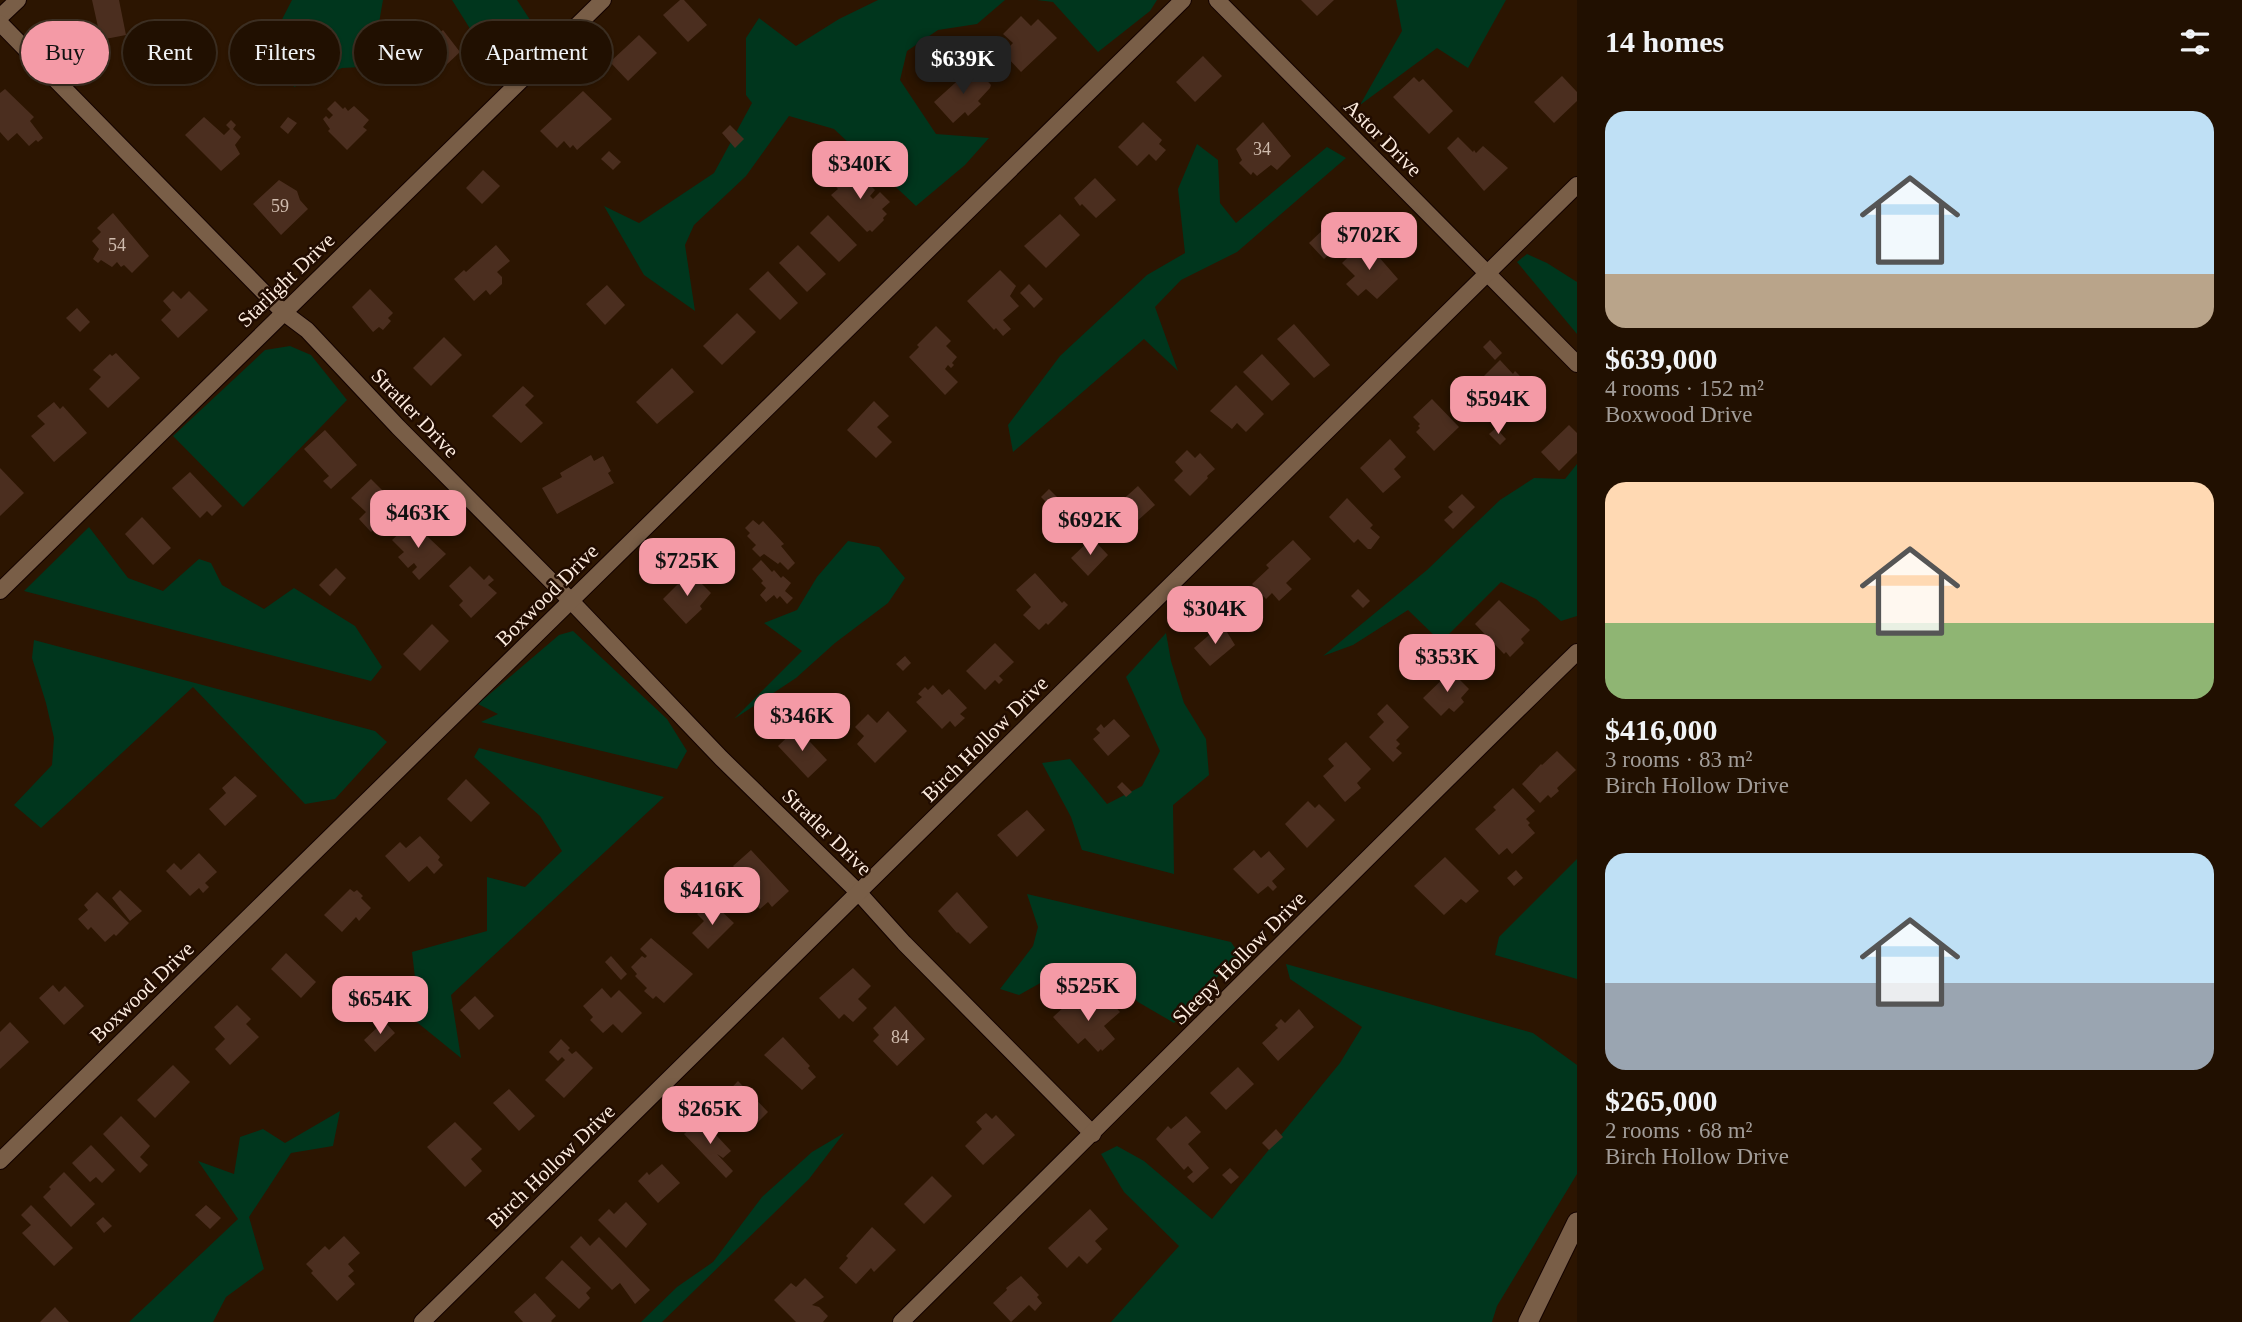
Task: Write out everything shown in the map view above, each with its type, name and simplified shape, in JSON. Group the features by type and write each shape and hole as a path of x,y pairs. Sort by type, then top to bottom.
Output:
{"street":[{"path":"0,17 18,0"},
{"name":"Starlight Drive","path":"0,591 603,0"},
{"name":"Boxwood Drive","path":"0,1161 1183,0"},
{"name":"Astor Drive","path":"1217,0 1577,364"},
{"name":"Stratler Drive","path":"0,23 284,312 307,330 721,758 859,893 904,943 1093,1134"},
{"name":"Birch Hollow Drive","path":"422,1322 1577,185"},
{"name":"Sleepy Hollow Drive","path":"901,1322 1093,1134 1398,826 1577,652"},
{"path":"1528,1322 1577,1222"}],"green space":[{"path":"292,0 383,0 379,21 354,21 354,67 340,69 340,21 281,21"},
{"path":"452,0 517,0 531,21 465,21"},
{"path":"878,0 1005,0 977,24 938,30 907,51 900,80 936,134 989,138 965,165 916,206 834,129 789,116 746,176 694,225 685,245 695,311 644,275 604,206 639,223 714,173 752,103 746,95 746,38 759,18 796,46 839,19"},
{"path":"1037,0 1157,0 1150,11 1098,52 1053,2"},
{"path":"1396,0 1506,0 1468,68 1437,48 1360,105 1402,31"},
{"path":"1197,144 1218,160 1220,203 1236,223 1327,147 1346,158 1237,252 1181,280 1155,307 1178,371 1144,339 1013,452 1008,425 1060,356 1147,275 1185,253 1178,189"},
{"path":"1527,254 1577,282 1577,334 1517,262"},
{"path":"290,346 311,355 347,400 243,507 173,436 265,350"},
{"path":"1577,464 1577,616 1561,621 1536,599 1501,582 1441,642 1408,610 1353,645 1323,656 1427,570 1500,500 1534,478 1565,479"},
{"path":"89,527 128,578 163,591 199,559 211,563 222,585 264,609 294,588 355,626 382,667 371,681 24,591"},
{"path":"848,541 879,547 905,578 888,603 835,643 796,678 734,719 802,651 764,623 797,610 817,577"},
{"path":"573,631 667,719 687,751 677,769 481,722 498,714 478,704 559,635"},
{"path":"1166,633 1171,661 1184,703 1206,739 1209,775 1173,805 1174,874 1082,850 1071,817 1042,763 1070,759 1107,804 1142,786 1160,751 1126,677"},
{"path":"34,640 375,731 387,742 335,799 305,804 193,687 41,828 14,805 52,765 54,738 32,658"},
{"path":"479,748 664,797 451,995 461,1058 413,1019 418,1003 412,952 487,931 487,877 525,887 562,851 540,816 474,757"},
{"path":"1577,859 1577,979 1495,955 1499,937"},
{"path":"1027,894 1231,942 1239,954 1174,1023 1138,1002 1106,970 1067,968 1019,995 1000,989 1033,946 1038,927"},
{"path":"1286,964 1533,1033 1577,1065 1577,1174 1497,1306 1492,1322 1111,1322 1179,1246 1124,1192 1101,1154 1117,1146 1144,1161 1212,1219 1340,1063 1362,1027 1290,979"},
{"path":"340,1111 333,1146 291,1153 249,1217 264,1269 226,1297 213,1322 129,1322 238,1219 198,1161 234,1174 240,1137 263,1129 285,1143"},
{"path":"844,1133 809,1179 662,1322 641,1322 677,1287 713,1262 762,1197 812,1152"}],"building":[{"path":"92,0 119,0 123,36 109,38 109,21 97,21"},
{"path":"680,0 684,0 707,25 688,42 663,15"},
{"path":"1301,0 1334,0 1317,16"},
{"path":"1021,16 1031,26 1038,19 1057,38 1021,72 1003,53 1013,43 1003,34"},
{"path":"447,35 460,52 447,64"},
{"path":"639,35 657,53 628,81 612,64 612,60"},
{"path":"1203,56 1222,76 1195,102 1176,82"},
{"path":"973,70 977,70 991,85 990,88 978,101 981,104 968,116 965,112 953,123 934,102"},
{"path":"1562,76 1577,92 1577,101 1554,123 1534,102"},
{"path":"1414,77 1419,82 1423,79 1453,111 1429,134 1393,97"},
{"path":"5,89 34,117 30,121 43,138 38,142 36,140 29,146 17,133 8,141 0,132 0,93"},
{"path":"583,91 612,119 577,150 573,145 570,148 564,141 557,148 540,131"},
{"path":"335,101 348,111 354,106 369,120 363,127 367,130 347,150 328,131 330,129 323,119 326,116 329,119 333,115 327,109"},
{"path":"204,117 224,135 230,129 226,125 231,120 236,125 233,129 241,137 235,145 240,154 221,171 185,135"},
{"path":"288,117 297,123 288,134 280,127"},
{"path":"1143,122 1162,140 1159,144 1166,150 1156,161 1149,154 1137,166 1118,147"},
{"path":"1263,122 1291,156 1277,170 1271,165 1257,176 1253,172 1251,175 1239,163 1242,160 1236,149"},
{"path":"730,125 744,139 735,148 722,133"},
{"path":"1458,137 1473,152 1474,150 1476,153 1483,146 1508,168 1484,191 1447,148"},
{"path":"609,151 621,162 613,170 601,159"},
{"path":"483,170 500,186 482,204 466,188"},
{"path":"841,170 857,183 863,178 875,190 870,196 873,199 880,192 890,202 882,209 887,214 884,220 872,232 867,232 831,195 838,189 830,180"},
{"path":"1095,178 1116,200 1096,218 1074,198"},
{"path":"279,180 297,191 300,200 308,209 281,235 253,204"},
{"path":"113,213 149,256 132,273 117,262 112,267 101,260 98,263 93,259 99,249 92,241 101,232 97,228"},
{"path":"1060,214 1080,235 1046,268 1024,246"},
{"path":"828,215 857,245 839,262 810,233"},
{"path":"1327,226 1342,242 1324,259 1309,243"},
{"path":"1365,241 1398,279 1377,299 1366,289 1358,296 1346,284 1355,276 1342,263"},
{"path":"496,245 510,261 497,272 502,277 502,284 490,295 486,290 474,301 454,279 464,270 466,272"},
{"path":"798,245 826,274 807,292 779,263"},
{"path":"1000,270 1016,286 1010,296 1019,306 1003,320 1011,329 1003,336 967,301"},
{"path":"768,271 798,303 780,320 749,289"},
{"path":"1029,284 1043,299 1034,308 1020,293"},
{"path":"607,285 625,305 605,325 586,304"},
{"path":"370,289 393,313 388,318 391,321 383,330 379,327 373,332 352,307"},
{"path":"173,291 181,299 189,291 208,310 178,338 161,320 171,310 163,301"},
{"path":"77,308 90,322 80,332 66,318"},
{"path":"737,313 756,332 722,365 703,346"},
{"path":"1294,324 1330,365 1314,378 1277,339"},
{"path":"936,326 951,341 946,346 957,357 951,368 948,365 945,369 958,382 945,395 909,357"},
{"path":"444,337 462,355 431,386 413,368"},
{"path":"1490,340 1502,353 1495,360 1483,347"},
{"path":"116,353 140,378 108,408 89,389 101,377 93,370 110,354 112,356"},
{"path":"1262,354 1290,384 1272,401 1243,372"},
{"path":"1500,360 1534,390 1505,418 1487,399 1497,389 1484,376"},
{"path":"672,368 694,392 657,424 636,402"},
{"path":"1236,385 1264,414 1246,432 1237,423 1232,429 1210,411"},
{"path":"523,386 534,396 525,405 543,423 521,443 492,416"},
{"path":"1432,399 1459,427 1434,451 1416,432 1420,424 1413,417"},
{"path":"874,401 889,416 877,427 892,442 876,458 847,430"},
{"path":"54,402 60,409 63,406 87,433 54,462 31,436 45,424 37,416"},
{"path":"1569,425 1577,433 1577,453 1559,471 1541,452"},
{"path":"1496,428 1506,439 1500,445 1489,434"},
{"path":"325,430 357,465 331,489 323,481 329,476 304,449"},
{"path":"1390,439 1406,457 1394,469 1401,477 1383,493 1360,468"},
{"path":"1187,450 1195,458 1200,453 1215,469 1190,496 1174,480 1183,471 1175,462"},
{"path":"591,455 594,461 603,456 614,483 557,514 542,488 562,477 560,473"},
{"path":"0,468 24,493 0,516"},
{"path":"190,472 222,506 212,516 207,511 200,518 172,488"},
{"path":"371,479 398,506 371,532 359,519 366,512 351,498"},
{"path":"1138,486 1155,505 1126,531 1109,512"},
{"path":"1049,489 1059,499 1051,507 1041,497"},
{"path":"1462,494 1475,507 1453,529 1444,520 1453,512 1448,507"},
{"path":"1347,498 1373,525 1370,528 1380,537 1371,549 1358,539 1354,543 1329,517"},
{"path":"142,517 171,548 153,565 125,534"},
{"path":"753,520 759,525 763,521 784,544 781,546 795,563 788,570 780,562 778,564 764,554 760,557 752,549 756,545 747,536 750,533 745,528"},
{"path":"412,522 446,554 419,580 412,572 417,567 414,563 408,568 398,557 404,552 392,540"},
{"path":"1092,538 1108,555 1088,576 1071,558"},
{"path":"1293,540 1311,559 1286,583 1292,589 1279,601 1272,593 1266,599 1252,584 1269,568 1266,565"},
{"path":"761,560 772,572 774,570 781,578 783,576 791,583 785,591 793,598 787,604 780,596 777,599 774,595 766,602 760,595 766,588 752,569"},
{"path":"470,566 484,580 489,575 494,580 488,585 497,593 471,618 459,605 463,601 449,586"},
{"path":"336,568 346,578 330,596 319,585"},
{"path":"690,572 711,593 700,606 702,609 686,624 663,599"},
{"path":"1035,573 1062,603 1064,601 1068,605 1039,630 1023,615 1031,607 1016,590"},
{"path":"1358,589 1370,601 1363,608 1351,596"},
{"path":"1499,600 1530,630 1521,639 1524,643 1510,657 1475,624"},
{"path":"432,624 449,641 420,671 403,654"},
{"path":"1222,624 1235,645 1210,666 1194,648"},
{"path":"995,643 1014,662 999,676 1003,680 999,684 995,680 985,690 966,671"},
{"path":"905,656 911,663 903,671 896,664"},
{"path":"1451,671 1469,689 1461,698 1464,702 1454,712 1449,708 1441,716 1423,698"},
{"path":"933,685 942,695 949,689 967,708 960,714 965,718 955,727 950,721 942,729 916,702 922,697 918,694 925,687 928,690"},
{"path":"1387,704 1409,727 1396,740 1400,744 1396,748 1402,753 1393,762 1369,737 1384,722 1377,714"},
{"path":"888,711 907,731 875,763 857,744 864,736 855,727 868,714 877,723"},
{"path":"1114,719 1130,736 1108,756 1093,739 1100,733 1096,729 1101,724 1104,728"},
{"path":"797,728 827,760 808,778 778,746"},
{"path":"1346,742 1371,769 1357,783 1361,788 1345,802 1323,776 1334,766 1328,759"},
{"path":"1557,751 1576,770 1557,788 1559,791 1551,798 1548,795 1540,803 1522,784"},
{"path":"235,776 257,796 225,826 209,809 226,793 222,788"},
{"path":"466,779 490,803 471,822 447,799"},
{"path":"1122,782 1132,792 1126,797 1117,787"},
{"path":"1513,788 1535,811 1526,819 1535,833 1512,854 1507,848 1499,855 1475,829 1496,810 1493,807"},
{"path":"1308,801 1315,808 1319,804 1335,820 1307,848 1285,824"},
{"path":"1027,810 1045,830 1017,857 997,835"},
{"path":"420,836 440,857 438,860 443,865 434,874 427,866 409,882 385,856 400,842 406,848"},
{"path":"751,850 789,891 772,907 768,902 760,909 753,902 760,896 733,866"},
{"path":"1254,850 1261,858 1269,851 1285,869 1272,881 1277,887 1273,891 1268,886 1258,894 1233,869"},
{"path":"199,853 217,872 205,883 209,887 203,893 199,888 190,896 166,871 174,863 181,870"},
{"path":"1445,857 1479,891 1466,903 1461,899 1444,915 1414,886"},
{"path":"1516,870 1523,878 1514,886 1507,878"},
{"path":"350,889 354,892 357,890 371,908 359,921 356,917 342,932 324,915"},
{"path":"120,890 142,911 130,921 112,898"},
{"path":"97,892 129,923 116,936 114,934 105,942 91,927 88,930 78,919 88,910 84,905"},
{"path":"957,892 988,927 970,944 938,911"},
{"path":"705,907 712,914 718,908 734,923 708,949 692,933 704,921 697,914"},
{"path":"651,938 693,974 664,1003 656,996 653,999 644,991 647,988 635,976 637,974 631,967 642,956 647,956 640,949"},
{"path":"286,953 316,982 301,998 271,969"},
{"path":"611,956 627,974 621,980 605,962"},
{"path":"853,968 871,986 858,999 867,1008 853,1022 844,1014 839,1019 819,998"},
{"path":"53,985 59,992 65,986 84,1006 64,1025 39,998"},
{"path":"602,988 611,998 619,990 642,1013 622,1033 613,1024 603,1033 590,1020 593,1017 583,1006"},
{"path":"475,996 494,1016 479,1030 460,1010"},
{"path":"1076,996 1092,1013 1108,999 1120,1012 1104,1026 1115,1039 1102,1051 1101,1049 1098,1052 1085,1038 1078,1044 1053,1017"},
{"path":"237,1005 251,1019 246,1024 259,1037 230,1065 215,1049 225,1039 214,1027"},
{"path":"895,1006 925,1039 897,1066 873,1041 879,1035 873,1028"},
{"path":"1299,1009 1314,1027 1278,1061 1262,1043 1278,1028 1275,1025 1281,1019 1285,1023"},
{"path":"384,1021 395,1033 375,1052 364,1040"},
{"path":"10,1022 29,1042 0,1069 0,1032"},
{"path":"783,1037 810,1066 808,1068 816,1077 802,1090 764,1055"},
{"path":"561,1039 572,1054 576,1051 593,1068 564,1098 545,1080 565,1060 562,1057 558,1061 549,1052"},
{"path":"173,1065 190,1082 155,1118 137,1100"},
{"path":"1238,1067 1254,1084 1226,1110 1210,1093"},
{"path":"738,1081 768,1112 752,1128 748,1124 741,1131 715,1105"},
{"path":"509,1089 535,1116 519,1131 493,1103"},
{"path":"986,1113 992,1119 996,1115 1015,1135 983,1165 965,1146 982,1129 976,1122"},
{"path":"121,1116 150,1146 140,1157 148,1165 140,1173 103,1134"},
{"path":"1186,1116 1201,1132 1188,1144 1209,1168 1193,1183 1187,1177 1193,1172 1188,1166 1184,1170 1156,1139 1168,1126 1171,1129"},
{"path":"701,1119 731,1151 723,1158 717,1154 733,1171 726,1178 684,1134"},
{"path":"455,1122 482,1149 471,1159 482,1171 465,1187 427,1147"},
{"path":"1276,1129 1283,1137 1269,1150 1262,1143"},
{"path":"91,1145 115,1170 102,1183 96,1177 90,1182 72,1163"},
{"path":"662,1164 680,1183 658,1203 638,1181 647,1172 649,1175"},
{"path":"1230,1168 1239,1177 1231,1184 1222,1175"},
{"path":"64,1172 95,1204 71,1227 43,1197"},
{"path":"932,1176 952,1196 924,1224 904,1204"},
{"path":"626,1202 647,1224 626,1248 598,1220 609,1209 614,1214"},
{"path":"31,1205 73,1248 54,1266 22,1233 31,1225 21,1215"},
{"path":"206,1205 221,1218 210,1229 195,1215"},
{"path":"1090,1209 1108,1229 1095,1241 1102,1249 1087,1264 1079,1256 1067,1268 1048,1248"},
{"path":"103,1217 112,1226 104,1233 96,1223"},
{"path":"872,1227 896,1250 874,1272 871,1268 856,1284 839,1268"},
{"path":"344,1236 360,1253 348,1264 354,1271 348,1276 355,1284 337,1301 306,1264 325,1246 329,1250"},
{"path":"581,1236 590,1246 599,1237 650,1290 635,1304 620,1283 612,1290 570,1247"},
{"path":"562,1260 591,1288 586,1293 590,1298 579,1309 545,1278"},
{"path":"1021,1276 1039,1295 1037,1297 1042,1303 1035,1311 1029,1305 1011,1322 993,1303"},
{"path":"805,1278 824,1297 812,1305 819,1307 828,1316 823,1322 796,1322 774,1300 791,1283 796,1287"},
{"path":"535,1293 556,1316 552,1322 523,1322 514,1312"},
{"path":"55,1307 69,1322 40,1322"}]}
